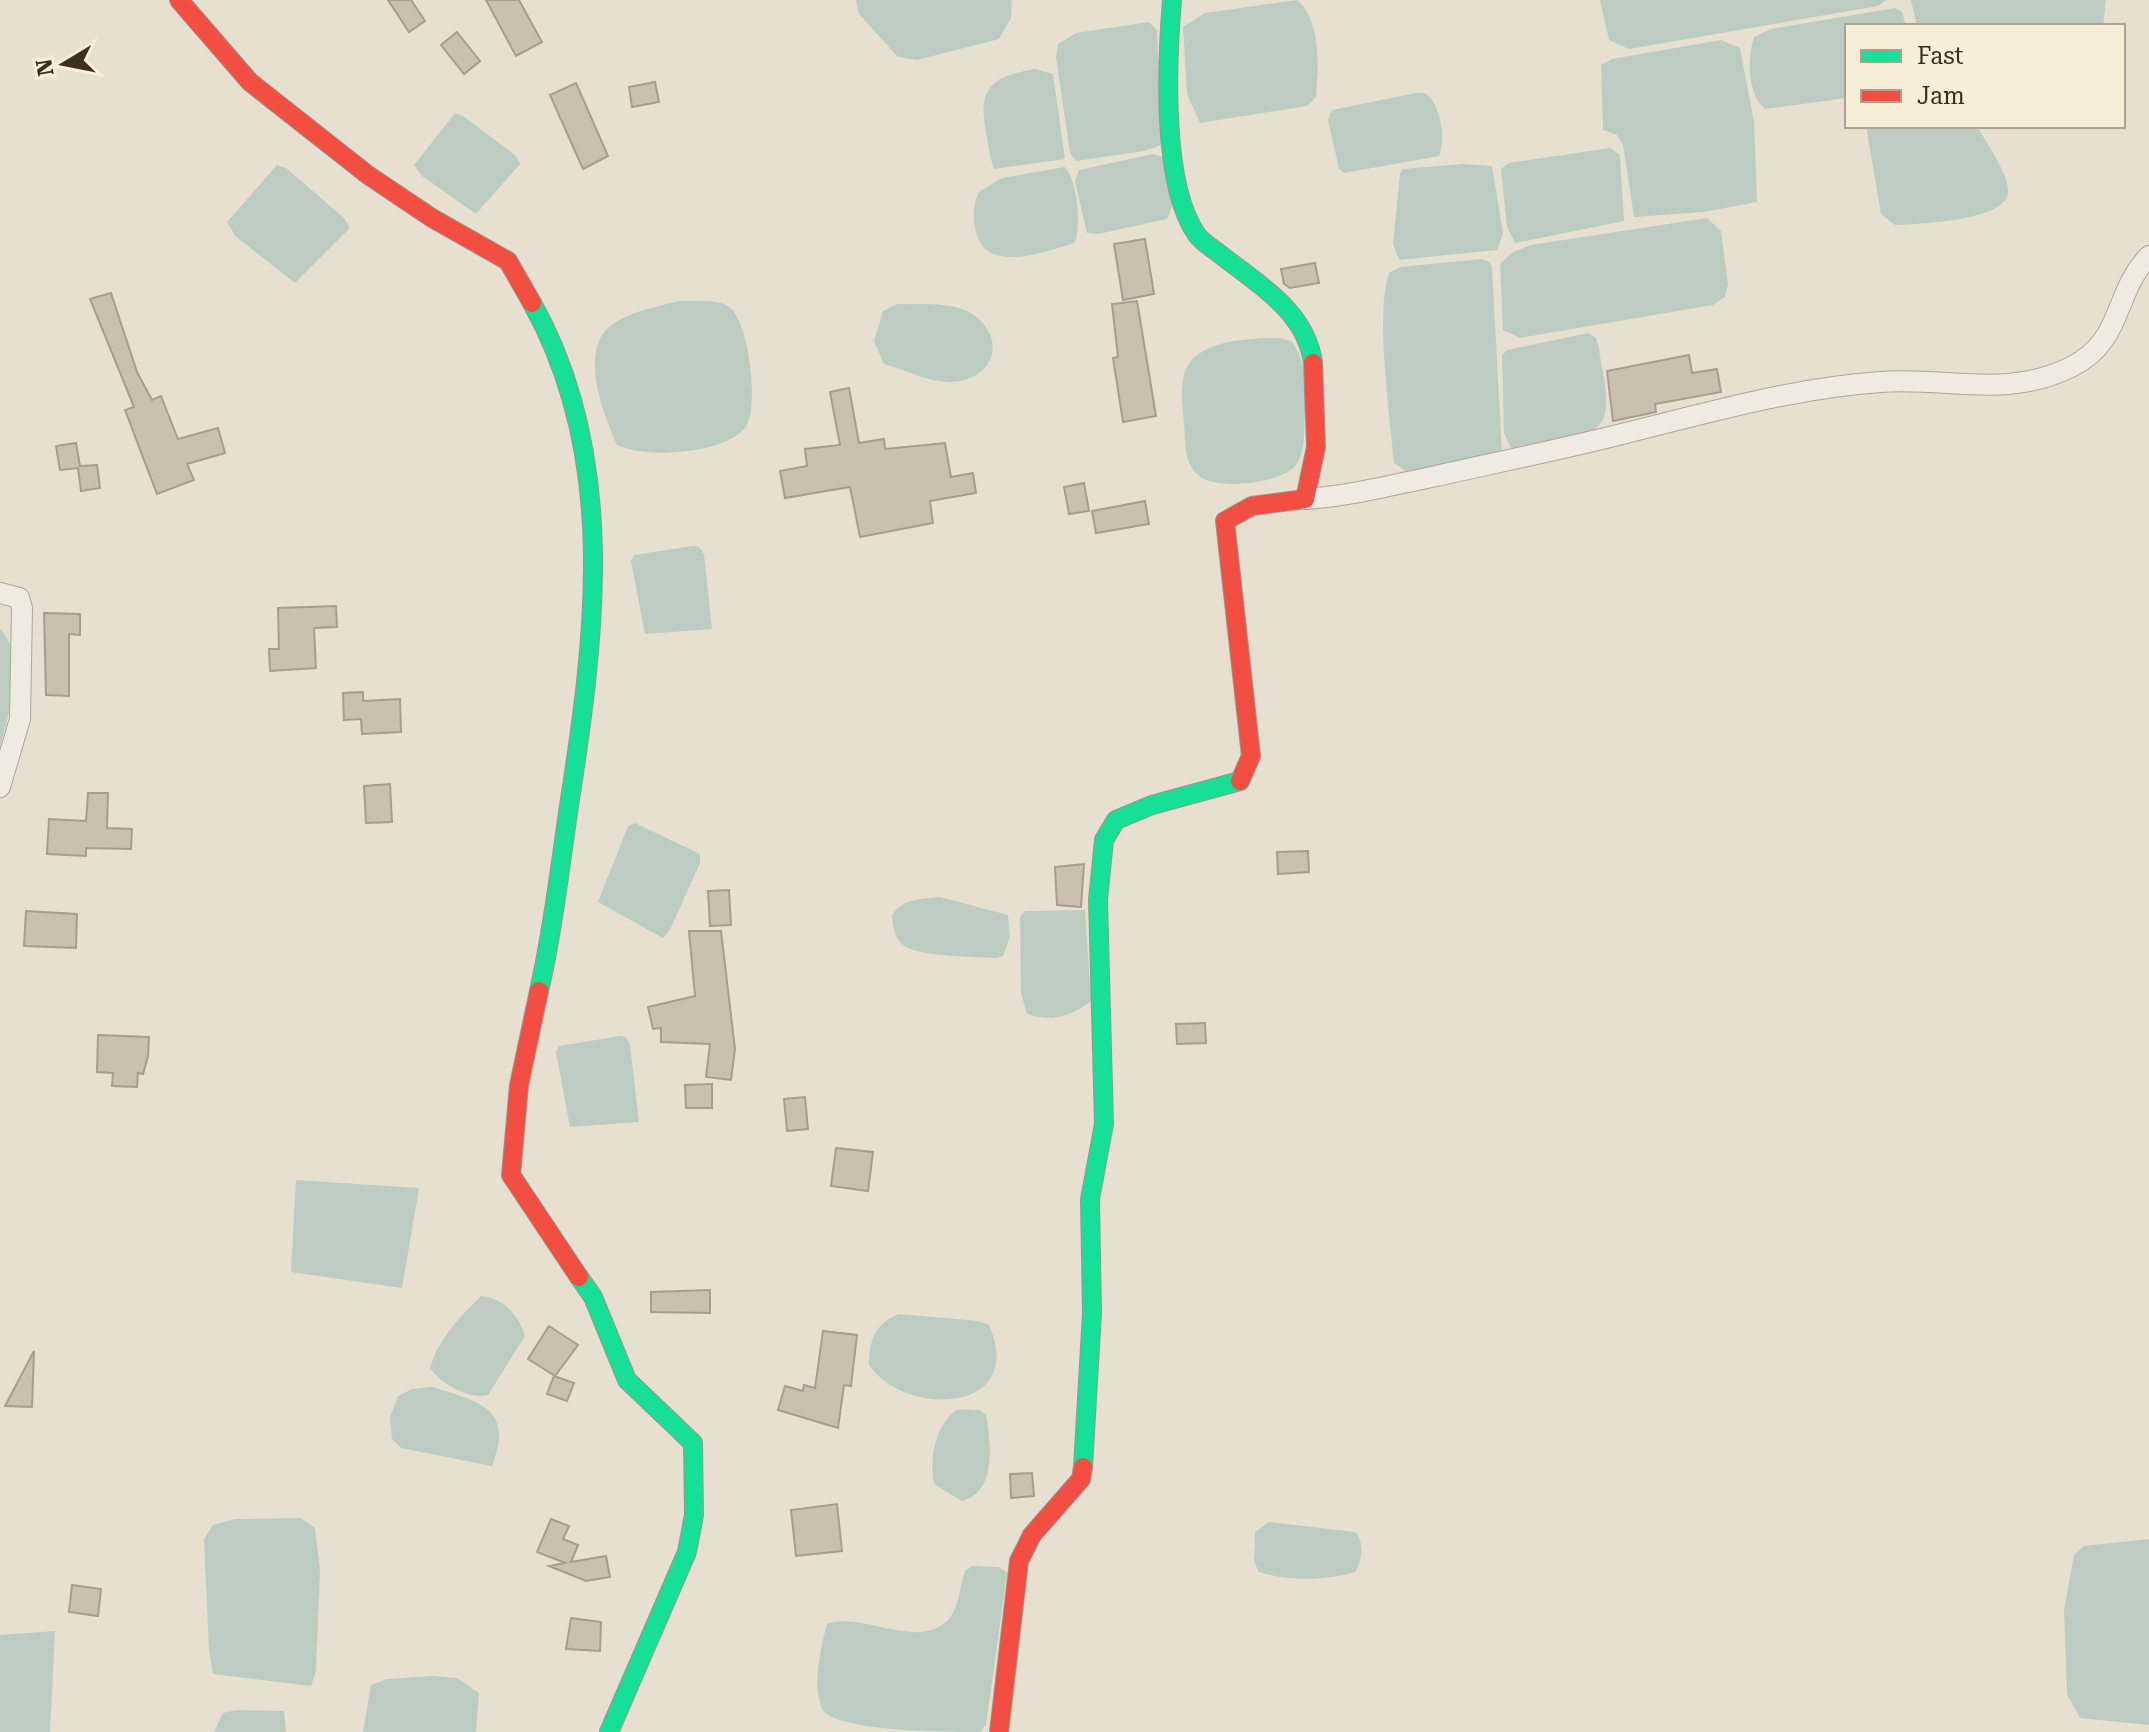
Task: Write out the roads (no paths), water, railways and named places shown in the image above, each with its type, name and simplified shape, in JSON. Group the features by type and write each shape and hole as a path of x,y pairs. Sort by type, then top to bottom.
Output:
{"street":[{"path":"179,0 250,82 368,175 432,218 508,261 553,341 582,430 595,575 590,670 546,961 519,1085 511,1175 593,1297 627,1380 693,1443 693,1524 682,1562 618,1701 609,1732"},
{"path":"1172,0 1168,73 1175,150 1188,221 1198,236 1293,313 1310,346 1316,373 1316,414 1313,462 1305,499"},
{"path":"999,1732 1019,1561 1032,1535 1081,1479 1087,1436 1092,1313 1090,1199 1104,1124 1098,900 1102,849 1109,825 1116,820 1152,805 1223,790 1244,778 1251,756 1225,521 1233,513 1279,499 1337,497 1488,465 1801,389 1883,382 2007,386 2030,383 2090,357 2111,331 2121,300 2149,256"},
{"path":"0,593 19,598 22,608 22,667 20,719 0,787"}]}
